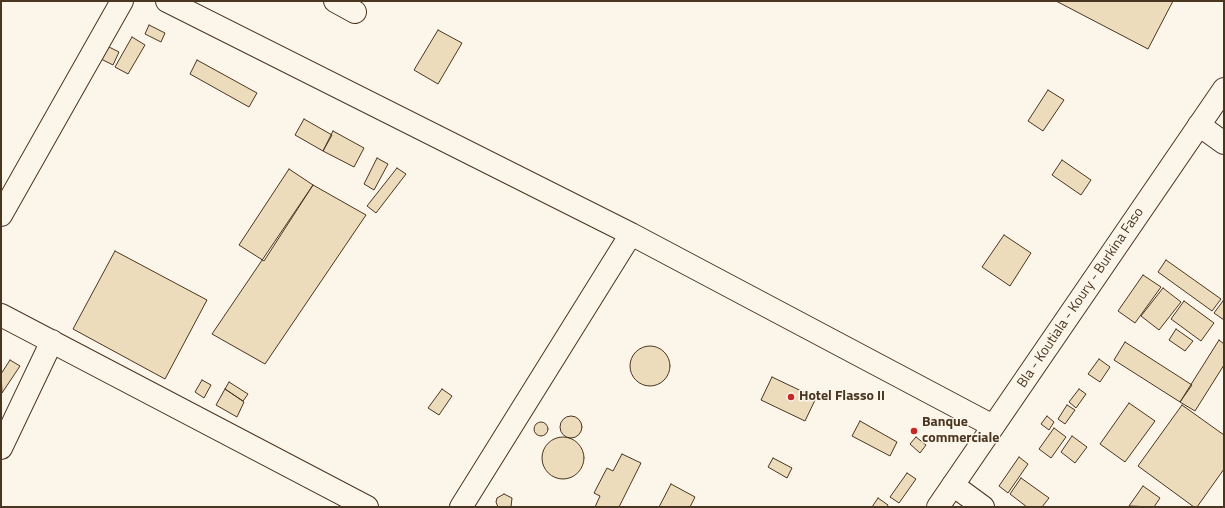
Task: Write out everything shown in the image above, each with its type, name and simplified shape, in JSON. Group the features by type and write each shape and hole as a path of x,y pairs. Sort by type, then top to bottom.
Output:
{"street":[{"path":"1,214 122,1"},
{"path":"167,1 631,234 993,426"},
{"path":"335,1 355,12"},
{"name":"Bla - Koutiala - Koury - Burkina Faso","path":"938,507 1224,89"},
{"path":"1199,125 1224,143"},
{"path":"461,507 631,234"},
{"path":"1,315 367,507"},
{"path":"1,448 52,341"},
{"path":"952,485 983,507"}],"building":[{"path":"1056,1 1173,1 1148,49"},
{"path":"149,25 165,33 161,42 145,34"},
{"path":"438,30 462,43 438,84 414,70"},
{"path":"132,37 145,45 128,74 115,67"},
{"path":"99,42 119,52 113,65 93,55"},
{"path":"197,60 257,93 249,107 190,74"},
{"path":"1048,90 1064,100 1043,131 1028,121"},
{"path":"304,119 332,135 323,151 295,135"},
{"path":"333,131 364,148 354,167 323,151"},
{"path":"377,158 388,164 374,190 364,184"},
{"path":"1062,160 1091,180 1081,195 1052,175"},
{"path":"397,168 406,174 376,213 367,206"},
{"path":"289,169 313,185 264,261 239,245"},
{"path":"313,185 366,215 265,364 212,334"},
{"path":"1004,235 1031,253 1010,286 982,267"},
{"path":"115,251 207,300 165,379 73,329"},
{"path":"1166,260 1221,299 1212,311 1158,272"},
{"path":"1143,275 1161,287 1135,323 1118,311"},
{"path":"1163,288 1181,302 1159,330 1141,316"},
{"path":"1184,301 1214,323 1201,341 1171,319"},
{"path":"1223,301 1224,302 1224,320 1214,313"},
{"path":"1176,329 1193,341 1185,351 1169,340"},
{"path":"1219,340 1224,344 1224,365 1195,411 1180,402"},
{"path":"1125,342 1192,385 1180,402 1114,360"},
{"path":"650,346 661,349 667,355 670,366 667,377 661,383 650,386 639,383 633,377 630,366 633,355 639,349"},
{"path":"1099,359 1110,367 1100,382 1088,374"},
{"path":"10,360 20,366 2,393 1,374"},
{"path":"772,377 816,398 805,421 761,400"},
{"path":"202,380 211,385 204,398 195,392"},
{"path":"229,382 248,394 243,401 225,389"},
{"path":"225,389 244,402 237,417 216,405"},
{"path":"442,389 452,396 439,415 428,408"},
{"path":"1079,389 1086,394 1076,408 1069,402"},
{"path":"1129,403 1155,421 1125,462 1100,444"},
{"path":"1067,405 1075,410 1065,424 1058,419"},
{"path":"1182,405 1224,435 1224,469 1197,507 1194,507 1138,466"},
{"path":"571,416 579,419 582,427 579,435 571,438 563,435 560,427 563,419"},
{"path":"1047,416 1054,422 1049,430 1041,424"},
{"path":"860,421 897,442 890,456 852,436"},
{"path":"541,422 546,424 548,429 546,434 541,436 536,434 534,429 536,424"},
{"path":"1054,428 1066,437 1051,458 1039,449"},
{"path":"1072,436 1087,447 1075,463 1061,452"},
{"path":"559,437 567,437 575,440 581,446 584,458 581,470 575,476 567,479 559,479 551,476 545,470 542,462 542,454 545,446 551,440"},
{"path":"916,437 926,445 920,453 910,444"},
{"path":"622,454 641,463 619,507 595,507 600,496 594,493 607,468 613,471"},
{"path":"1019,457 1028,464 1008,493 999,486"},
{"path":"773,458 792,468 787,478 768,467"},
{"path":"907,473 916,479 899,503 890,497"},
{"path":"1021,478 1049,498 1042,507 1027,507 1010,494"},
{"path":"671,484 695,497 690,507 659,507"},
{"path":"1143,486 1160,498 1154,507 1129,506"},
{"path":"504,494 512,498 511,507 498,507 496,502 497,498"},
{"path":"878,498 888,505 887,507 872,507"}],"place":[{"name":"Hotel Flasso II","path":"791,397"},
{"name":"Banque commerciale","path":"914,431"}]}
